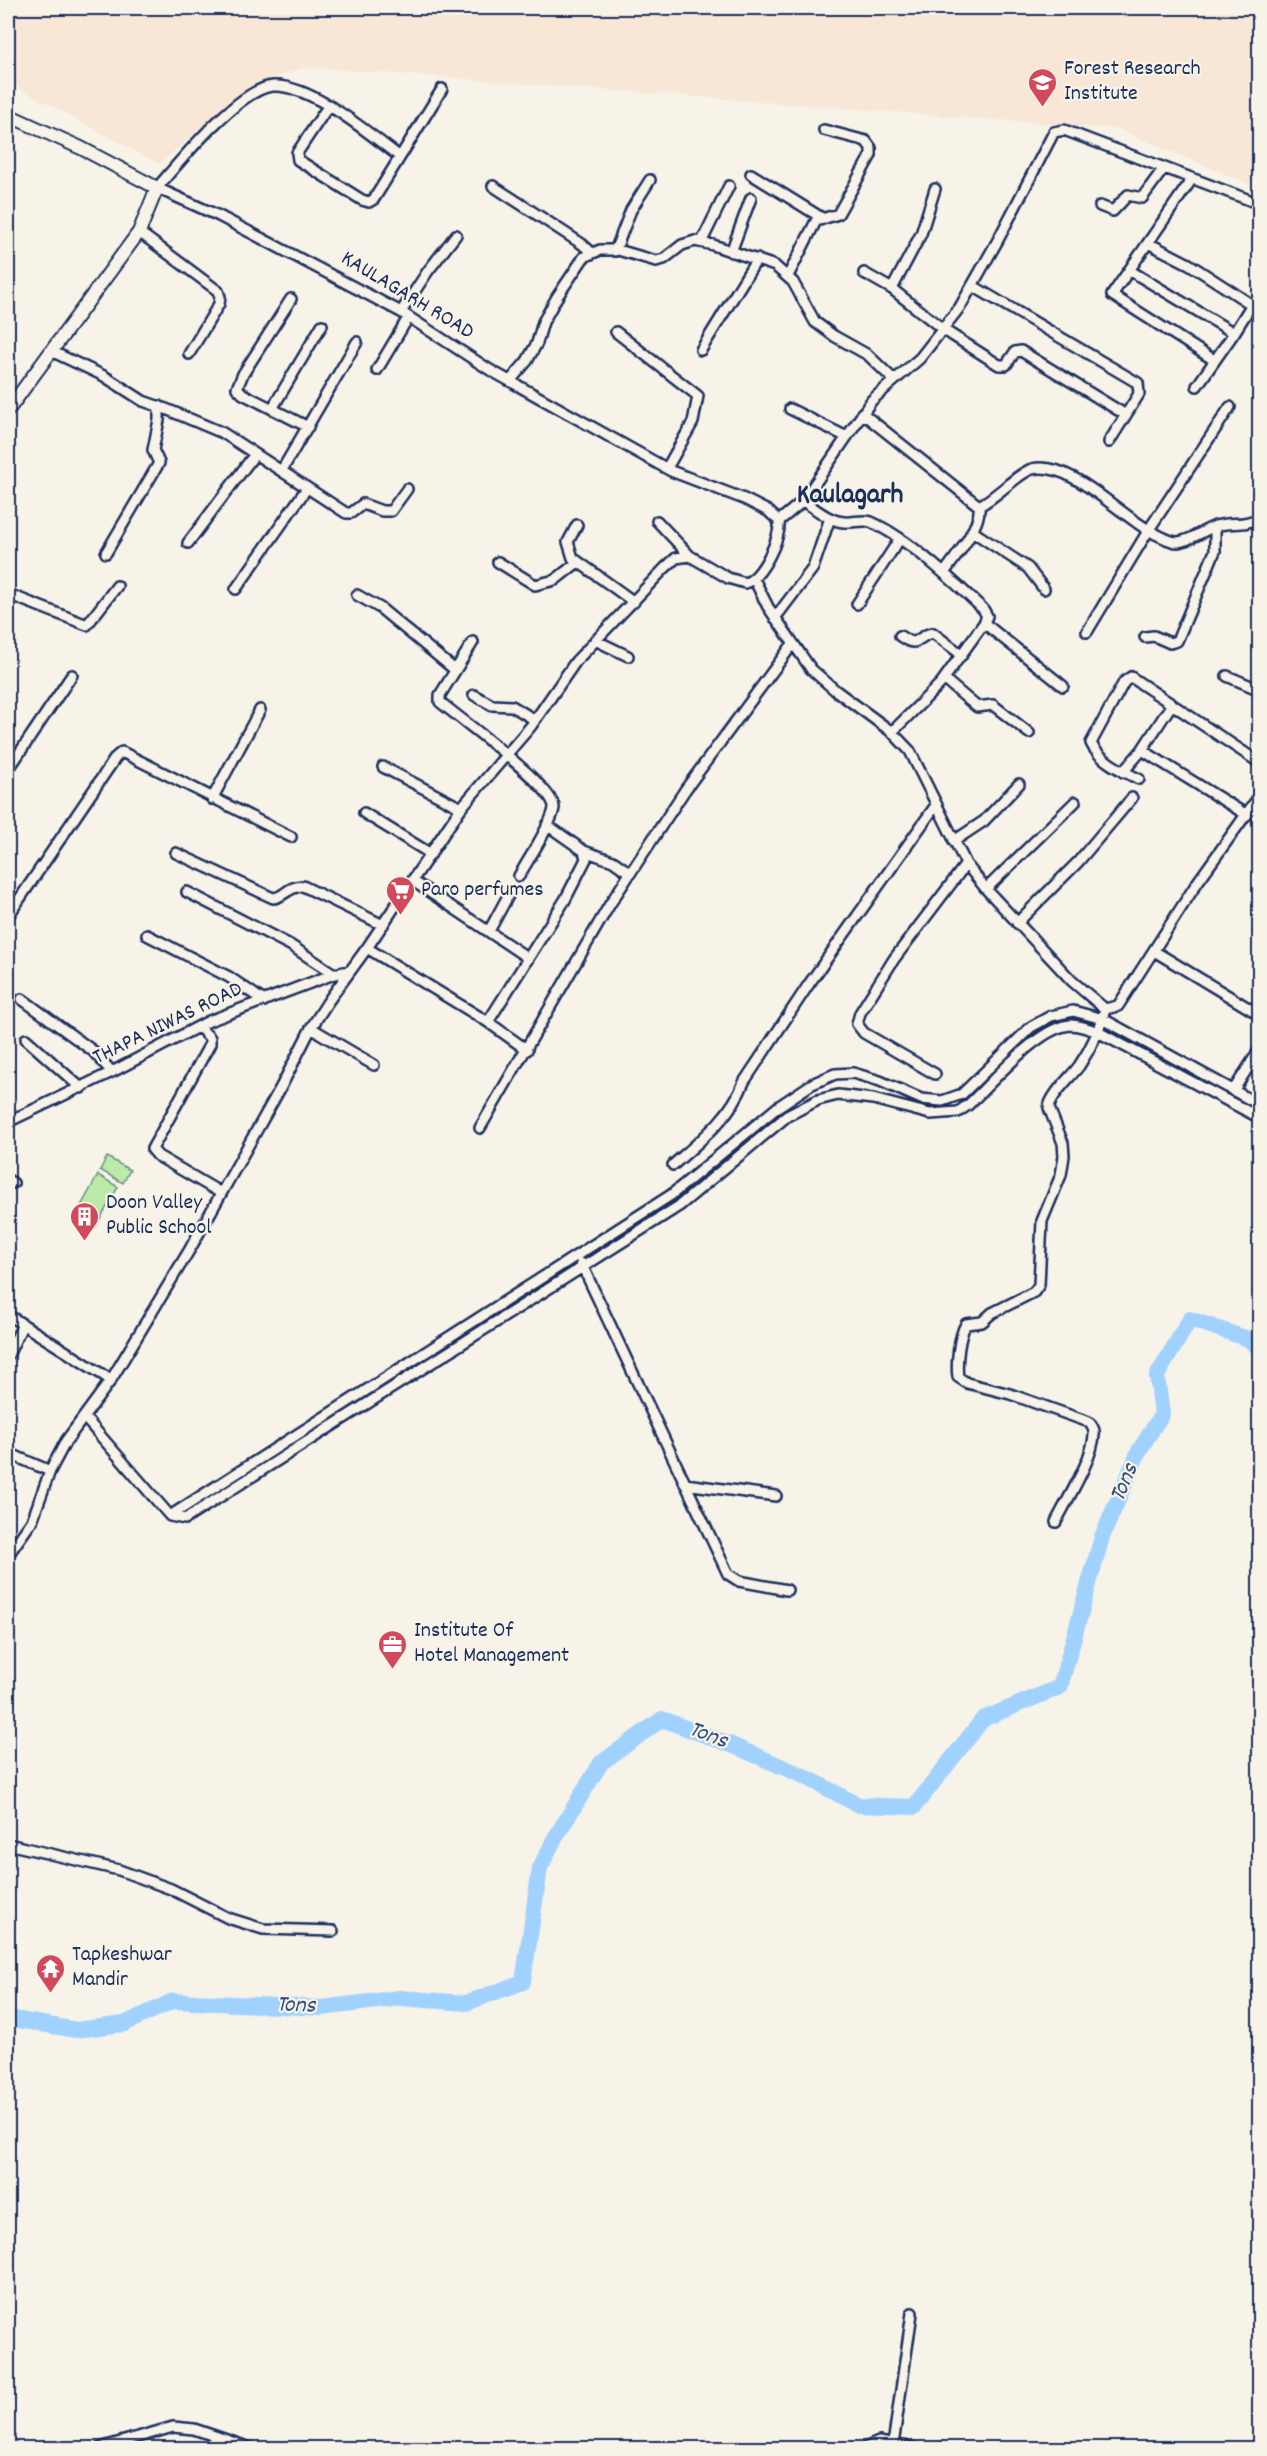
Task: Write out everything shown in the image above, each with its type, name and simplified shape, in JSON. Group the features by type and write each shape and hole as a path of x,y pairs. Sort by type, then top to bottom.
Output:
{"street":[{"path":"8,410 53,352 139,232 157,188 205,133 249,96 274,86 295,90 329,105 400,157"},
{"path":"329,105 297,153 298,160 362,200 369,202 374,199 442,89"},
{"name":"KAULAGARH ROAD","path":"8,115 219,216 404,315 452,348 667,468 744,499 768,511 779,521"},
{"path":"788,276 816,221 838,214 871,155 871,148 866,141 824,130"},
{"path":"657,521 690,556 734,581 745,583 754,579 765,565 774,545 779,530 779,521 803,501 862,413 894,380 920,358 944,330 974,286 1051,135 1059,130 1260,204"},
{"path":"1100,206 1113,212 1128,195 1142,198 1164,168"},
{"path":"751,174 822,218"},
{"path":"1192,179 1149,243 1112,291 1113,297 1214,360"},
{"path":"615,251 631,210 650,180"},
{"path":"493,186 591,252"},
{"path":"702,242 729,186"},
{"path":"892,289 921,234 935,189"},
{"path":"730,252 751,198"},
{"path":"139,232 218,291 219,304 189,354"},
{"path":"378,370 428,271 456,235"},
{"path":"510,381 527,361 537,343 543,322 578,263 591,252 615,251 656,261 664,259 689,242 702,242 775,267 788,276 815,322 834,336 868,355 894,380"},
{"path":"1149,243 1188,264 1256,307 1234,333 1197,386"},
{"path":"701,350 757,259"},
{"path":"1129,270 1234,333"},
{"path":"864,273 892,289 944,330 1003,366 1015,352 1021,351 1126,415"},
{"path":"974,286 1135,381 1140,387 1139,394 1109,442"},
{"path":"291,299 243,374 237,388 243,394 308,428"},
{"path":"272,409 322,325"},
{"path":"616,332 698,396 693,422 667,468"},
{"path":"282,470 357,342"},
{"path":"53,352 104,376 142,401 223,434 346,513 351,513 363,504 382,511 391,511 407,489"},
{"path":"106,554 159,463 153,450 159,420 159,406"},
{"path":"1087,632 1202,446 1230,407"},
{"path":"790,409 847,437"},
{"path":"862,413 980,506"},
{"path":"188,543 255,453"},
{"path":"980,506 998,496 1025,472 1049,469 1081,483 1148,531 1178,542 1215,526 1243,524 1260,517"},
{"path":"236,589 307,488"},
{"path":"803,501 830,518 841,522 868,520 944,573 983,609 987,616 944,679 892,732"},
{"path":"944,573 972,531 979,516 980,506"},
{"path":"775,618 813,568 830,518"},
{"path":"577,525 569,538 568,546 573,558 634,602"},
{"path":"1145,637 1154,636 1170,644 1177,642 1215,551 1215,526"},
{"path":"972,531 1028,568 1044,589"},
{"path":"856,604 899,540"},
{"path":"8,1554 32,1521 50,1471 66,1441 86,1418 111,1380 190,1249 281,1087 311,1028 349,971 383,925 461,808 535,720 570,669 595,640 676,558 690,556"},
{"path":"498,562 535,585 555,580 578,562"},
{"path":"754,579 792,645 821,679 892,732 910,751 966,864 986,889 1072,981 1104,1014 1260,1105"},
{"path":"8,594 87,625 117,586"},
{"path":"357,595 380,608 455,670"},
{"path":"984,623 1063,686"},
{"path":"900,636 912,643 933,633 962,655"},
{"path":"595,640 628,656"},
{"path":"473,642 440,695 440,702 507,755 552,797 554,809 519,876"},
{"path":"480,1128 500,1091 527,1050 589,938 630,873 685,790 792,645"},
{"path":"8,770 72,675"},
{"path":"1227,676 1260,690"},
{"path":"1139,779 1124,772 1095,750 1091,743 1124,682 1131,677 1260,763"},
{"path":"944,679 977,707 993,705 1029,732"},
{"path":"474,695 492,705 512,706 535,720"},
{"path":"1124,772 1142,750 1172,704"},
{"path":"213,799 260,710"},
{"path":"1142,750 1247,815"},
{"path":"8,916 55,844 120,754 125,752 291,837"},
{"path":"383,767 461,808"},
{"path":"954,841 984,821 1019,784"},
{"path":"170,1516 671,1195 779,1106 812,1084 835,1074 854,1073 880,1081 921,1099 942,1101 962,1094 1030,1027 1051,1016 1073,1011 1104,1014 1118,1006 1197,883 1260,795"},
{"path":"1017,923 1078,862 1132,798"},
{"path":"986,889 1075,802"},
{"path":"673,1165 728,1112 737,1100 744,1082 809,984 936,805"},
{"path":"364,813 431,854"},
{"path":"547,825 584,851 613,861 630,873"},
{"path":"489,1022 578,878 586,859 584,851"},
{"path":"176,853 273,898 279,897 289,889 303,886 383,925"},
{"path":"935,1074 864,1033 856,1024 860,1013 894,959 966,864"},
{"path":"413,881 528,958"},
{"path":"187,892 290,945 334,974"},
{"path":"489,932 509,894"},
{"path":"147,934 229,977 264,1001"},
{"path":"367,948 489,1022 527,1050"},
{"path":"1154,951 1260,1014"},
{"name":"THAPA NIWAS ROAD","path":"8,1122 81,1088 199,1027 334,974 349,971"},
{"path":"22,999 93,1051 112,1072"},
{"path":"1056,1522 1086,1459 1094,1436 1092,1426 1089,1422 1010,1394 966,1383 958,1377 957,1370 966,1324 982,1322 992,1313 1034,1292 1039,1285 1042,1221 1061,1175 1064,1156 1063,1143 1049,1108 1049,1102 1080,1065 1098,1032 1104,1014"},
{"path":"86,1418 170,1516 185,1520 679,1206 787,1116 818,1100 838,1095 851,1095 930,1114 958,1112 1038,1038 1055,1028 1072,1024 1098,1032 1260,1118"},
{"path":"199,1027 210,1038 210,1044 152,1149 158,1156 221,1193"},
{"path":"311,1028 374,1065"},
{"path":"26,1039 81,1088"},
{"path":"1233,1091 1260,1049"},
{"path":"577,1255 729,1574 739,1581 787,1590"},
{"path":"8,1314 111,1380"},
{"path":"482,1317 489,1327"},
{"path":"8,1355 23,1324"},
{"path":"284,1443 291,1453"},
{"path":"8,1453 50,1471"},
{"path":"685,1484 776,1496"},
{"path":"8,1844 119,1870 171,1889 228,1918 263,1929 333,1930"},
{"path":"893,2445 912,2313"},
{"path":"100,2448 156,2431 179,2427 194,2429 250,2448"},
{"path":"865,2448 879,2442 914,2448"}],"shaded area":[{"name":"Forest Research Institute","path":"8,8 1259,8 1259,188 1118,129 306,67 252,84 159,164 8,82"}],"green space":[{"path":"107,1157 130,1170 123,1183 100,1170"},
{"path":"98,1175 118,1187 96,1226 76,1215"}],"waterway":[{"name":"Tons","path":"8,2018 76,2030 124,2024 173,2001 322,2008 400,1998 466,2003 523,1982 540,1868 555,1838 601,1763 662,1719 734,1746 806,1777 858,1805 914,1807 983,1719 1060,1687 1102,1537 1139,1451 1162,1414 1157,1376 1190,1319 1248,1339 1260,1349"}],"place":[{"name":"Forest Research Institute","path":"1043,108"},
{"name":"Paro perfumes","path":"400,916"},
{"name":"Doon Valley Public School","path":"85,1242"},
{"name":"Institute Of Hotel Management","path":"393,1670"},
{"name":"Tapkeshwar Mandir","path":"51,1994"}],"district":[{"name":"Kaulagarh","path":"850,497"}]}
